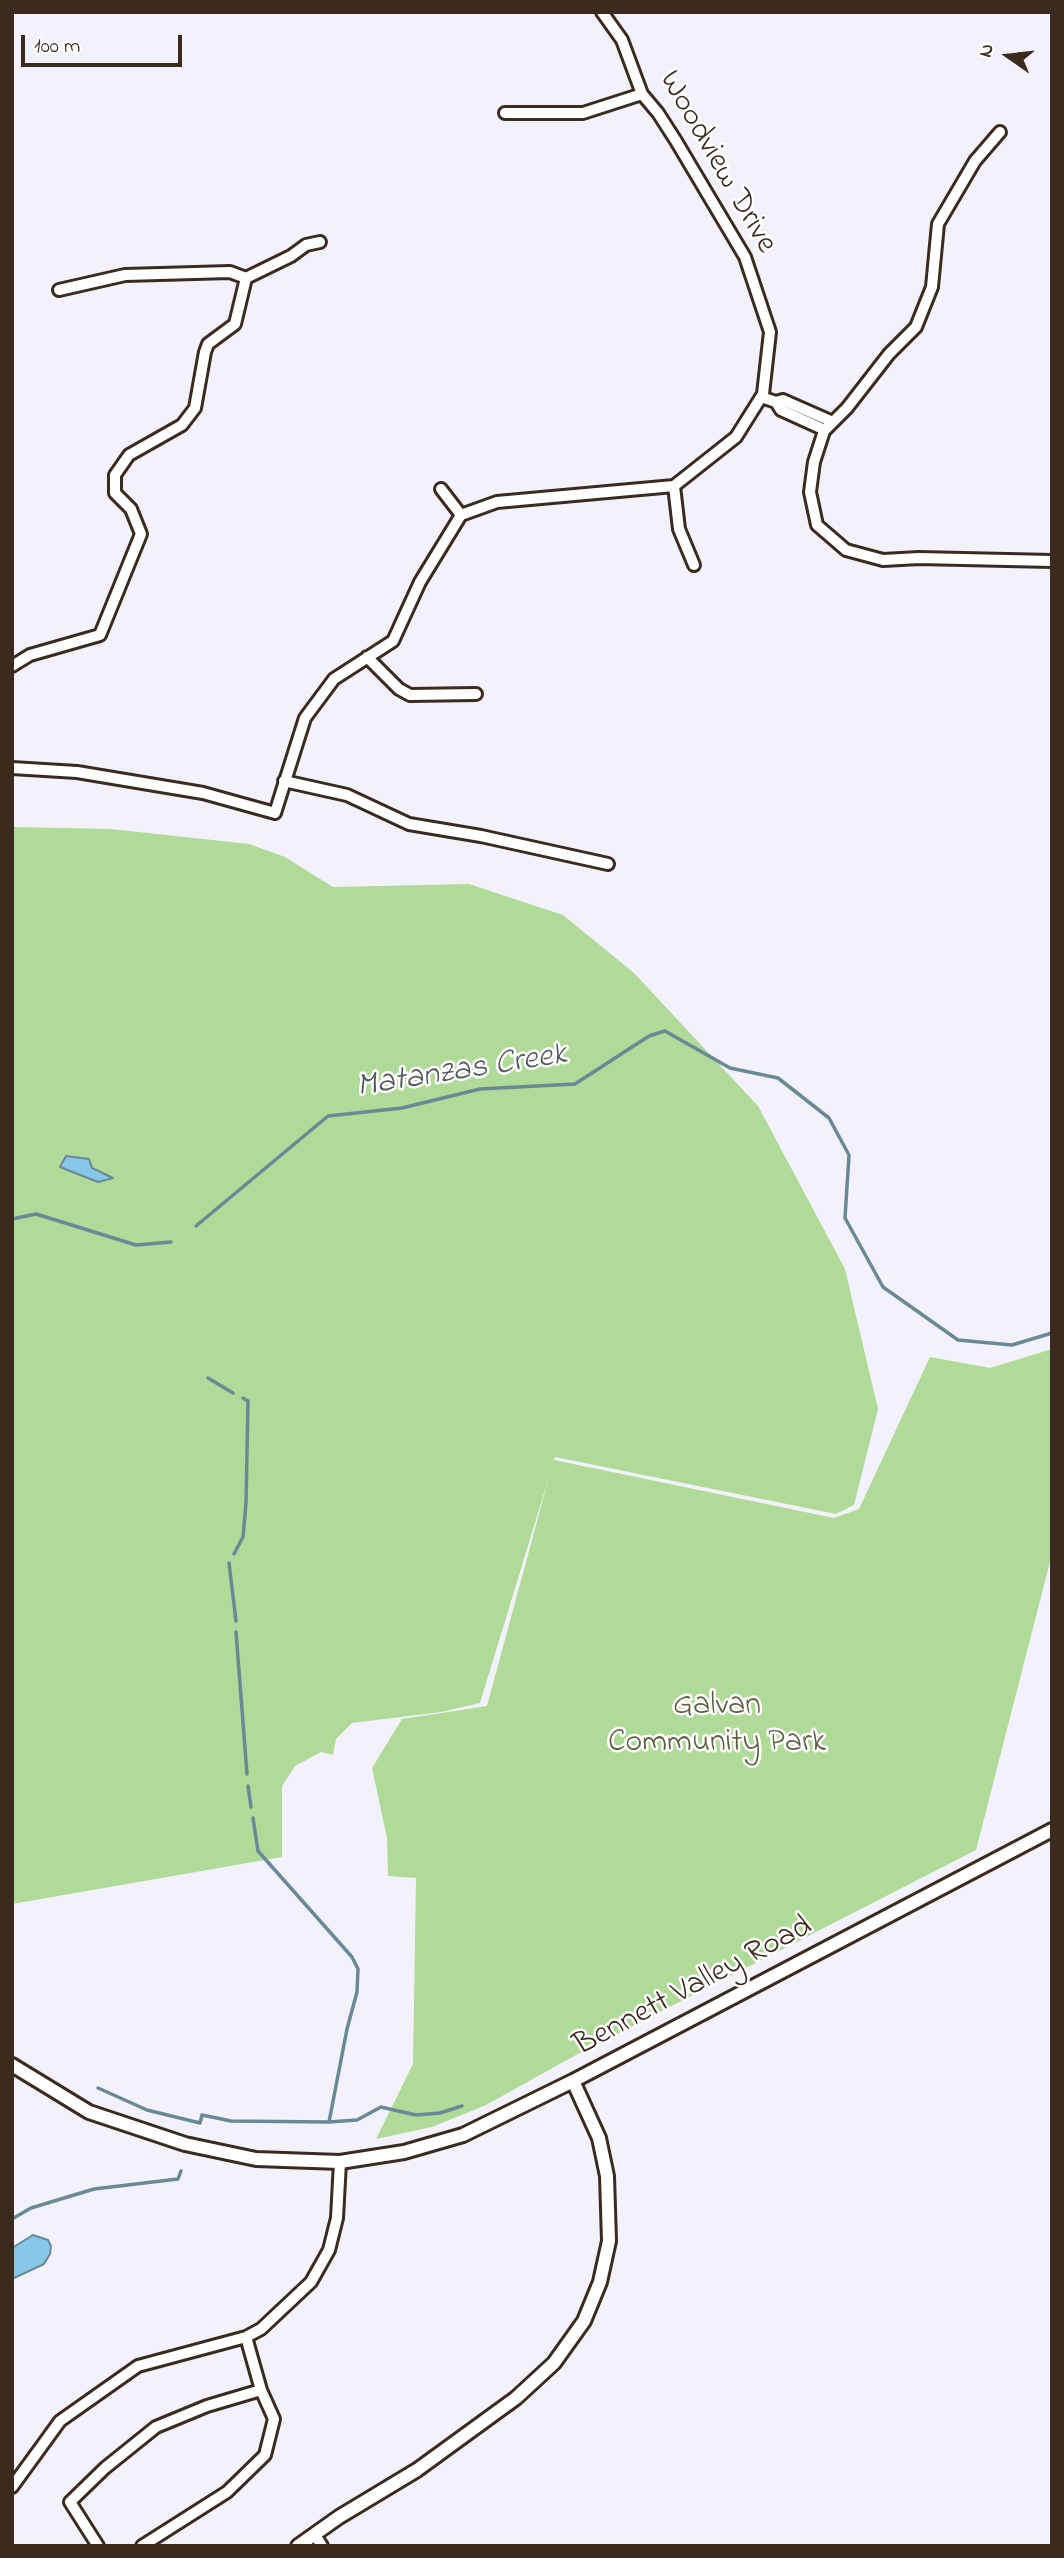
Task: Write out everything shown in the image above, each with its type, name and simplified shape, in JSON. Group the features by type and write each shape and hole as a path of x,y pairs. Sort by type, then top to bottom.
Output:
{"street":[{"name":"Woodview Drive","path":"602,12 622,40 642,94 676,141 745,257 771,332 761,397 736,437 674,486"},
{"path":"505,113 583,113 642,94"},
{"path":"1000,132 975,161 938,224 932,287 916,327 889,354 847,408 829,426 814,463 810,492 817,526 846,550 883,560 919,558 1052,561"},
{"path":"59,290 125,275 230,272 246,278 291,256 306,245 320,242"},
{"path":"12,666 30,655 100,635 141,534 131,509 116,493 115,475 129,455 182,425 195,408 208,344 235,324 246,278"},
{"path":"761,397 776,402 781,410 829,426"},
{"path":"12,768 77,772 191,790 275,813 305,718 334,679 393,641 420,582 461,515 497,502 674,486 679,529 694,565"},
{"path":"440,489 461,515"},
{"path":"367,657 399,689 410,695 476,694"},
{"path":"284,782 347,795 409,824 481,836 608,864"},
{"name":"Bennett Valley Road","path":"298,2546 319,2540 516,2398 554,2363 584,2321 600,2282 609,2241 607,2176 599,2138 573,2081 1052,1830"},
{"path":"12,2065 89,2112 185,2144 256,2159 340,2162 404,2152 463,2135 573,2081"},
{"path":"12,2487 60,2421 138,2366 246,2337 261,2329 311,2282 329,2250 337,2218 340,2162"},
{"path":"142,2546 227,2492 265,2455 274,2419 261,2390 246,2337"},
{"path":"98,2546 70,2502 105,2468 156,2427 207,2406 261,2390"}],"green space":[{"name":"Galvan Community Park","path":"12,827 111,829 249,844 285,857 333,887 469,884 563,915 634,973 758,1106 845,1269 878,1409 854,1505 836,1514 555,1457 554,1460 834,1518 859,1509 930,1357 990,1368 1052,1349 1052,1554 976,1850 576,2055 486,2105 432,2127 376,2139 413,2064 416,1878 388,1876 387,1838 372,1768 402,1719 487,1706 549,1477 480,1703 441,1712 352,1723 336,1739 333,1755 321,1752 295,1766 282,1786 282,1857 12,1904"}],"water":[{"path":"66,1156 89,1159 92,1168 113,1178 98,1182 60,1167"},
{"path":"33,2235 48,2240 51,2246 50,2254 44,2264 12,2279 12,2248"}],"waterway":[{"name":"Matanzas Creek","path":"196,1226 328,1116 402,1108 480,1089 575,1084 649,1036 665,1031 730,1068 778,1078 829,1118 849,1155 845,1218 883,1287 958,1340 1012,1345 1052,1333"},
{"name":"Matanzas Creek","path":"12,1219 36,1214 136,1245 171,1242"},
{"path":"208,1378 233,1393"},
{"path":"234,1554 243,1537 246,1503 248,1401 243,1398"},
{"path":"229,1563 236,1621"},
{"path":"236,1632 247,1774"},
{"path":"248,1786 251,1807"},
{"path":"98,2088 147,2110 200,2123 202,2115 231,2121 329,2122 357,1992 358,1969 352,1957 258,1851 253,1818"},
{"path":"329,2122 357,2120 381,2107 416,2115 440,2113 462,2106"},
{"path":"12,2219 31,2208 94,2189 178,2179 181,2171"}]}
